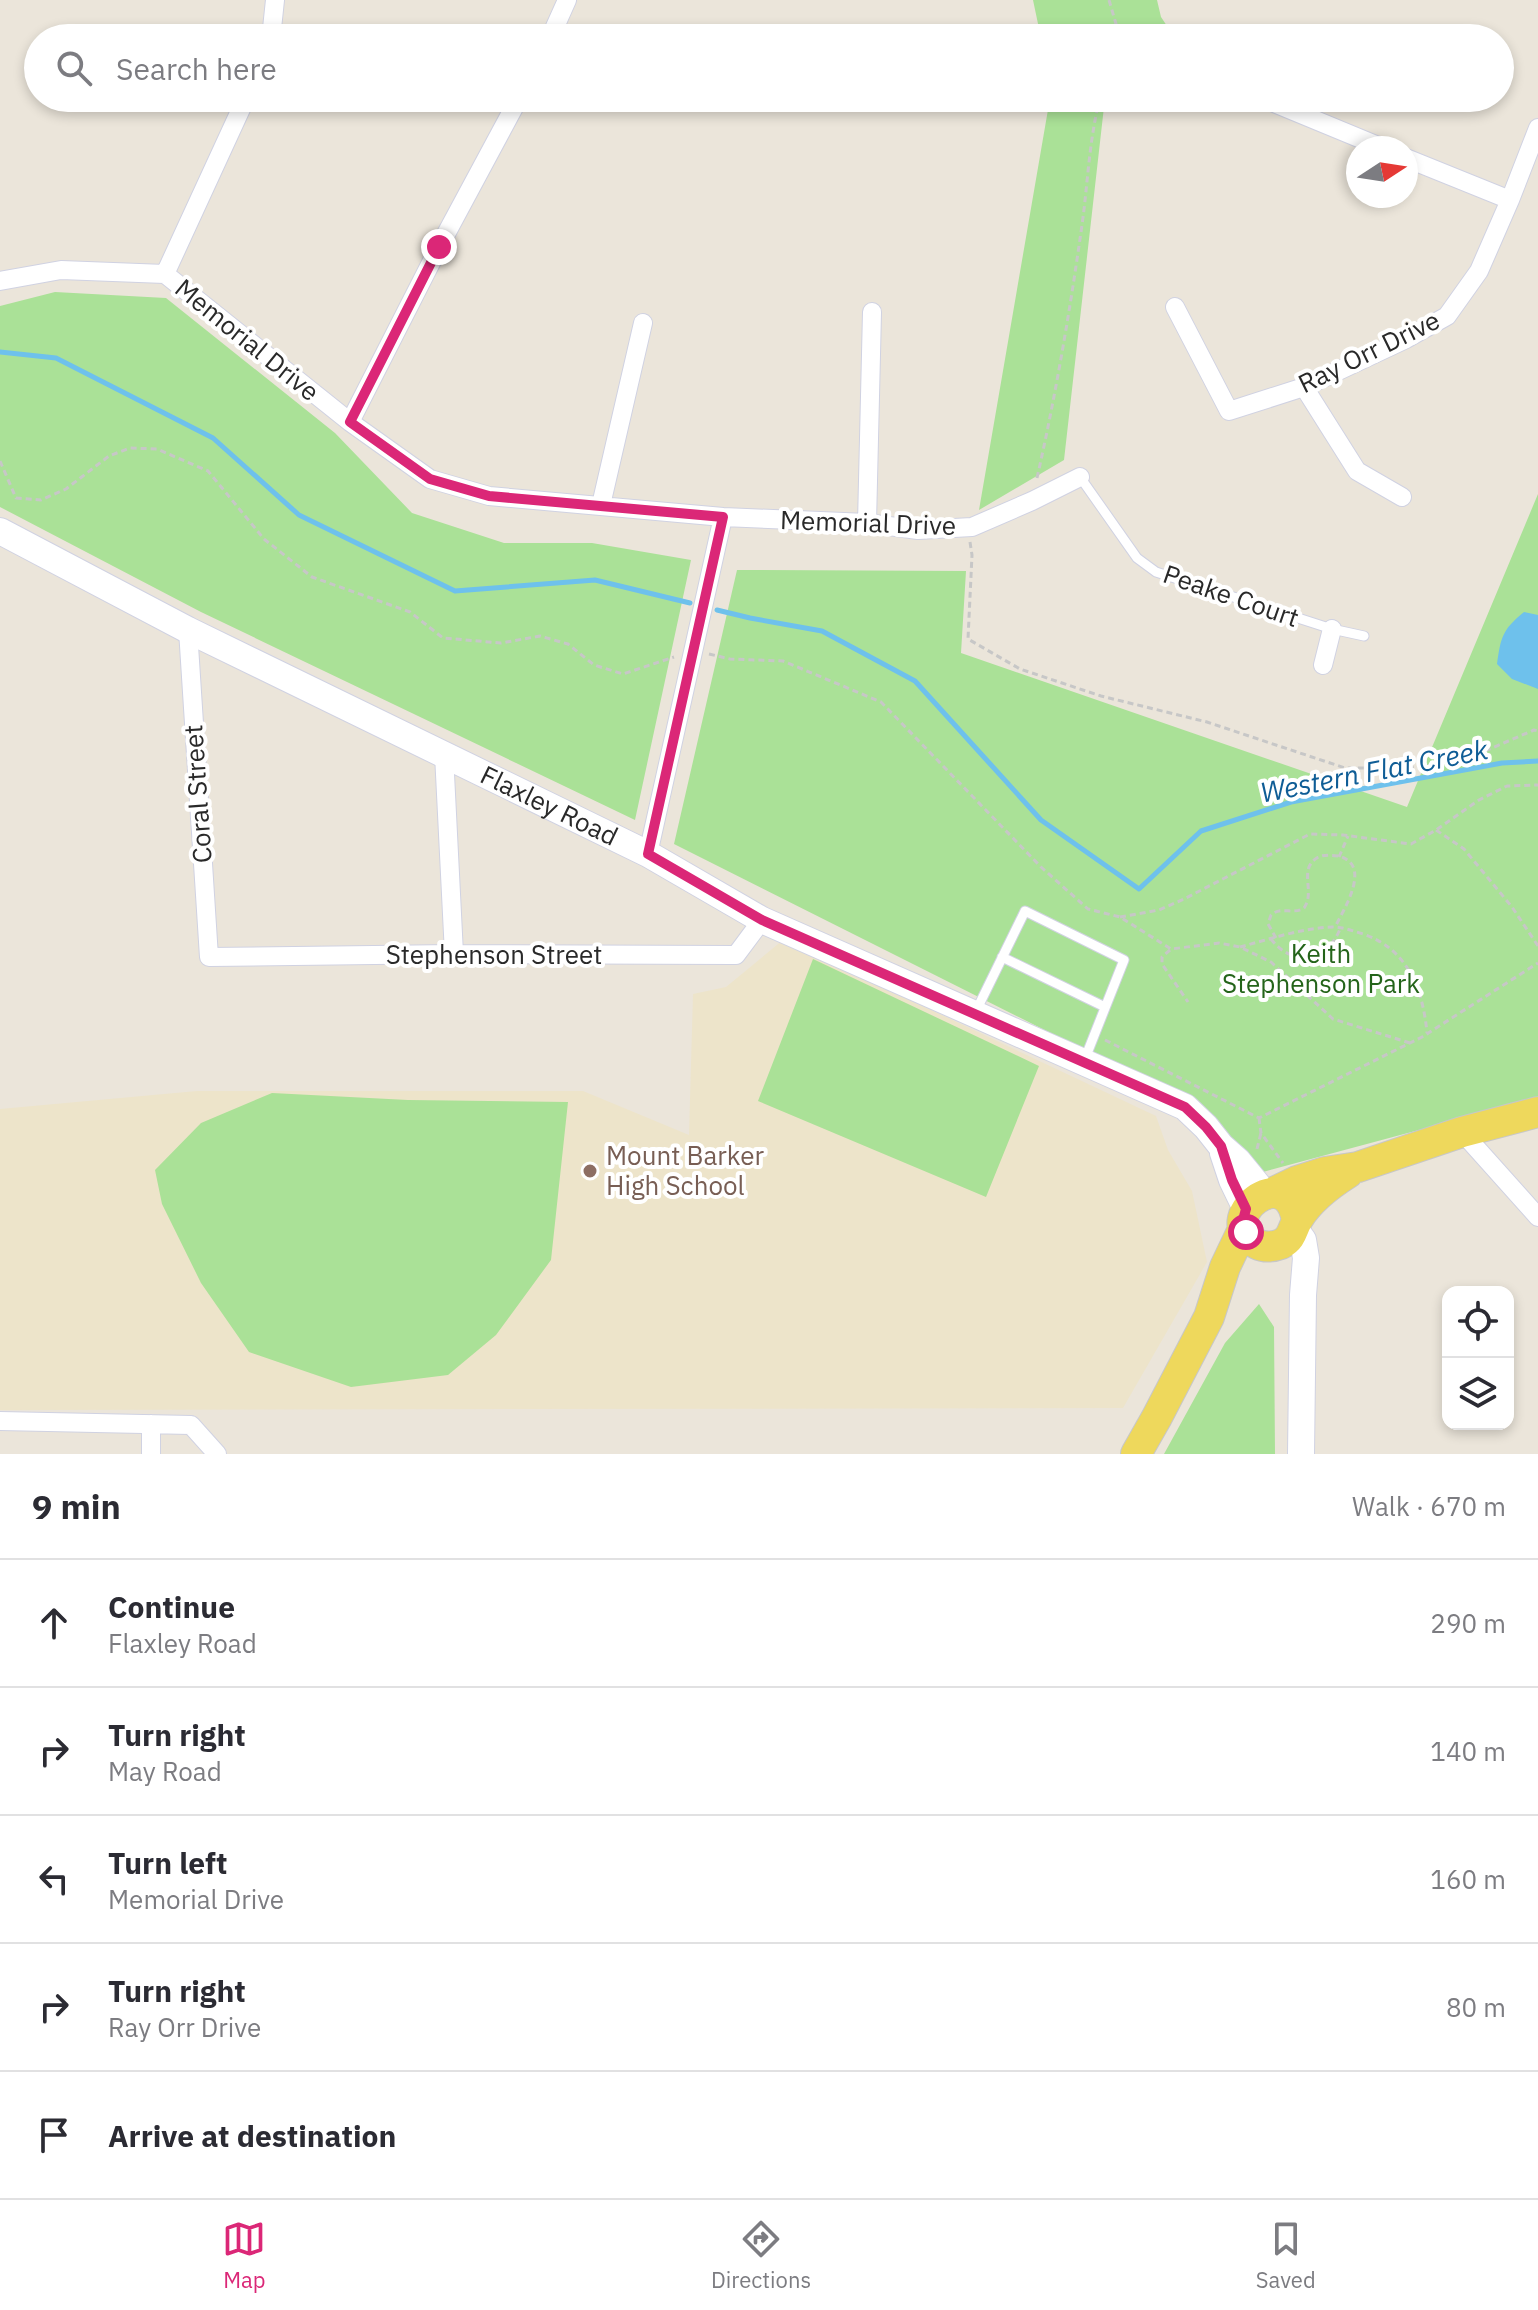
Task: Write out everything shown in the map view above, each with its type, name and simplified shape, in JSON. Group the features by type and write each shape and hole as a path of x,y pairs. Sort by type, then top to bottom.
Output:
{"main road":[{"name":"Flaxley Road","path":"0,531 188,630 648,854 762,920 1185,1107 1221,1146 1232,1180 1303,1240 1306,1258 1301,1454"},
{"path":"1136,1454 1209,1317 1273,1216 1315,1199 1330,1184 1358,1167 1462,1132 1538,1112"}],"street":[{"path":"272,24 275,0"},
{"path":"557,24 567,0"},
{"path":"165,274 240,112"},
{"path":"350,422 511,112"},
{"path":"1296,112 1354,136"},
{"name":"Ray Orr Drive","path":"1175,307 1229,411 1304,387 1406,339 1447,316 1479,271 1538,128"},
{"path":"1418,163 1510,200"},
{"name":"Memorial Drive","path":"0,281 61,270 165,274 350,422 430,479 489,496 723,517 867,523 918,530 972,527 1080,477"},
{"path":"867,523 872,312"},
{"path":"601,505 643,323"},
{"path":"1304,387 1357,471 1402,497"},
{"path":"648,854 723,517"},
{"name":"Peake Court","path":"1323,665 1332,629"},
{"name":"Coral Street","path":"188,630 209,957"},
{"path":"444,754 454,954"},
{"name":"Stephenson Street","path":"209,957 736,955 762,920"},
{"path":"1462,1132 1538,1217"},
{"path":"0,1421 191,1425 217,1454"},
{"path":"151,1424 151,1454"}],"lane":[{"name":"Peake Court","path":"1080,477 1137,558 1156,572 1332,629 1364,636"},
{"path":"974,1014 1025,911 1124,960 1084,1062"},
{"path":"1002,957 1105,1007"}],"path":[{"path":"1109,0 1116,24"},
{"path":"1032,501 1066,333 1096,112"},
{"path":"967,527 972,555 968,639 1020,669 1101,696 1207,722 1345,768 1406,768 1457,763 1538,731"},
{"path":"1120,917 1159,910 1310,834 1411,844 1479,800 1507,786 1538,785"},
{"path":"1436,830 1464,849 1512,907 1538,946"},
{"path":"1339,857 1348,836"},
{"path":"1320,857 1339,857 1350,862 1355,880 1331,945 1306,957 1286,953 1278,948 1273,939 1268,924 1271,915 1278,910 1299,911 1308,903 1307,875 1311,863 1320,857"},
{"path":"1240,947 1319,928 1338,928 1371,937 1407,965 1418,987 1427,1033"},
{"path":"1171,949 1162,957 1162,964 1188,1002"},
{"path":"1259,1118 1427,1033 1538,963"},
{"path":"1094,1035 1259,1118"},
{"path":"1259,1118 1273,1216"}],"shaded area":[{"name":"Mount Barker High School","path":"783,940 1156,1116 1168,1150 1192,1191 1207,1262 1123,1408 0,1410 0,1109 197,1091 583,1091 689,1135 693,994 726,987"}],"green space":[{"path":"1033,0 1157,0 1166,24 1038,24"},
{"path":"1048,112 1103,112 1064,460 979,510"},
{"path":"55,292 166,298 335,433 412,513 504,543 592,543 691,560 635,820 201,612 0,507 0,306"},
{"name":"Keith Stephenson Park","path":"1538,494 1538,1098 1263,1172 1208,1112 674,844 737,570 966,571 961,653 1407,807"},
{"path":"813,959 1039,1066 986,1197 758,1101"},
{"path":"272,1093 408,1100 568,1102 551,1260 496,1335 448,1375 351,1387 249,1352 201,1283 162,1204 155,1170 201,1123"},
{"path":"1259,1304 1274,1327 1275,1454 1164,1454 1225,1343"}],"water":[{"path":"1524,612 1538,615 1538,689 1512,679 1497,664 1504,635"}],"waterway":[{"name":"Western Flat Creek","path":"0,352 56,358 213,438 299,515 455,591 595,580 690,603"},
{"name":"Western Flat Creek","path":"717,610 822,631 915,681 1041,820 1139,889 1201,831 1291,802 1502,763 1538,761"}],"place":[{"name":"Mount Barker High School","path":"590,1171"}],"route":[{"path":"439,247 350,422 430,479 489,496 723,517 648,854 762,920 1185,1107 1221,1146 1246,1209 1243,1220 1246,1232"}]}
